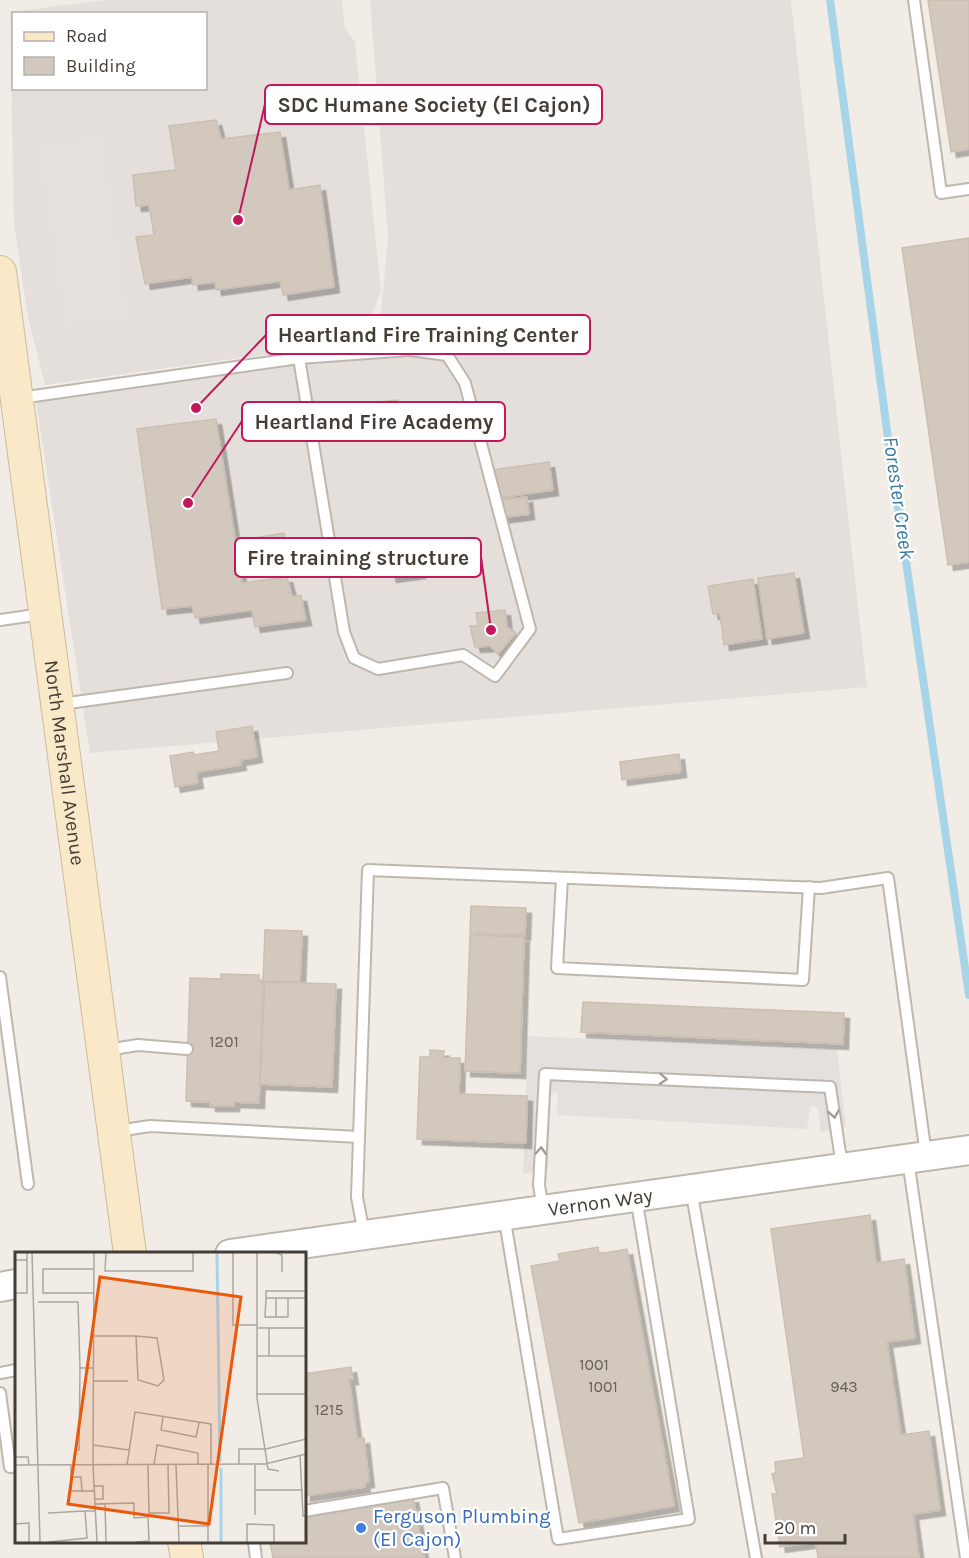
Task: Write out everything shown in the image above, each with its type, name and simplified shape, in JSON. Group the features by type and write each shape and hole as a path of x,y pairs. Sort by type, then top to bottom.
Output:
{"main road":[{"name":"North Marshall Avenue","path":"0,272 130,1252"},
{"path":"184,1543 187,1558"}],"street":[{"name":"Vernon Way","path":"244,1252 969,1150"},
{"path":"0,1287 15,1284"}],"lane":[{"path":"914,0 941,193 969,189"},
{"path":"17,398 299,358 410,350 447,354 465,382 530,629 495,676 463,655 378,669 354,658 344,632 299,358"},
{"path":"0,620 45,614"},
{"path":"57,705 288,673"},
{"path":"364,1235 357,1197 368,870 821,888 888,878 917,1157 966,1558"},
{"path":"562,878 557,968 803,980 809,887"},
{"path":"0,977 28,1184"},
{"path":"104,1050 138,1045 187,1049"},
{"path":"544,1209 539,1185 545,1074 830,1087 842,1167"},
{"path":"114,1131 150,1126 359,1137"},
{"path":"691,1189 756,1558"},
{"path":"504,1215 558,1539 689,1519 636,1196"},
{"path":"0,1373 15,1370"},
{"path":"0,1393 9,1467 15,1466"},
{"path":"306,1510 443,1488 455,1558"},
{"path":"254,1543 256,1558"}],"shaded area":[{"path":"105,0 342,0 345,29 355,41 381,290 370,321 349,343 45,385 28,317 14,224 10,12"},
{"path":"370,0 791,0 867,687 90,753 36,402 378,344 388,237"},
{"path":"104,138 130,315 62,324 36,147"},
{"path":"528,1036 837,1050 846,1127 821,1132 818,1108 813,1106 810,1107 807,1129 557,1115 558,1093 554,1092 551,1095 548,1170 523,1174"}],"building":[{"path":"928,0 969,0 969,149 951,152"},
{"path":"216,120 221,139 280,132 289,190 320,185 334,287 283,295 280,281 216,290 215,282 193,285 192,277 145,284 136,237 154,235 149,205 136,206 133,175 176,170 169,126"},
{"path":"969,238 969,562 948,565 902,248"},
{"path":"398,400 401,419 379,422 380,430 356,433 353,416 360,415 359,404"},
{"path":"216,419 242,583 287,577 292,596 301,596 306,620 255,627 252,610 195,618 192,606 162,609 137,429"},
{"path":"549,462 553,490 497,498 493,470"},
{"path":"527,497 529,514 500,518 497,500"},
{"path":"284,533 288,556 242,564 241,559 244,558 241,540"},
{"path":"416,544 420,573 391,577 385,548"},
{"path":"794,573 804,633 767,639 758,578"},
{"path":"753,579 762,639 724,645 720,613 713,614 708,586"},
{"path":"505,610 507,627 516,633 498,654 490,646 475,647 470,626 478,626 476,613"},
{"path":"252,726 257,757 240,760 241,765 196,772 198,783 175,787 170,756 219,751 216,732"},
{"path":"679,754 681,772 622,780 620,762"},
{"path":"471,906 526,908 525,935 470,933"},
{"path":"265,930 302,931 300,982 263,981"},
{"path":"470,935 524,937 520,1073 465,1071"},
{"path":"221,974 259,975 259,981 263,981 259,1103 234,1102 234,1106 210,1106 210,1102 186,1101 190,978 221,979"},
{"path":"265,982 336,984 332,1087 260,1084"},
{"path":"583,1002 844,1013 843,1044 581,1032"},
{"path":"430,1050 444,1051 443,1058 460,1058 459,1094 527,1096 526,1143 417,1139 420,1057 430,1057"},
{"path":"870,1215 876,1263 904,1259 915,1338 887,1342 901,1435 929,1431 940,1510 913,1514 919,1558 818,1558 816,1542 780,1547 772,1494 777,1494 772,1474 776,1473 775,1462 804,1458 771,1229"},
{"path":"598,1247 599,1254 627,1249 674,1506 579,1523 531,1266 560,1261 558,1254"},
{"path":"351,1367 353,1379 349,1379 357,1439 364,1438 369,1482 364,1483 365,1487 306,1496 306,1374"},
{"name":"Ferguson Plumbing (El Cajon)","path":"413,1497 424,1558 273,1558 270,1543 306,1543 306,1515"}],"waterway":[{"name":"Forester Creek","path":"830,0 888,438 969,995"}],"place":[{"name":"SDC Humane Society (El Cajon)","path":"238,220"},
{"name":"Heartland Fire Training Center","path":"196,408"},
{"name":"Heartland Fire Academy","path":"188,503"},
{"name":"Fire training structure","path":"491,630"},
{"name":"Ferguson Plumbing (El Cajon)","path":"361,1528"}]}
